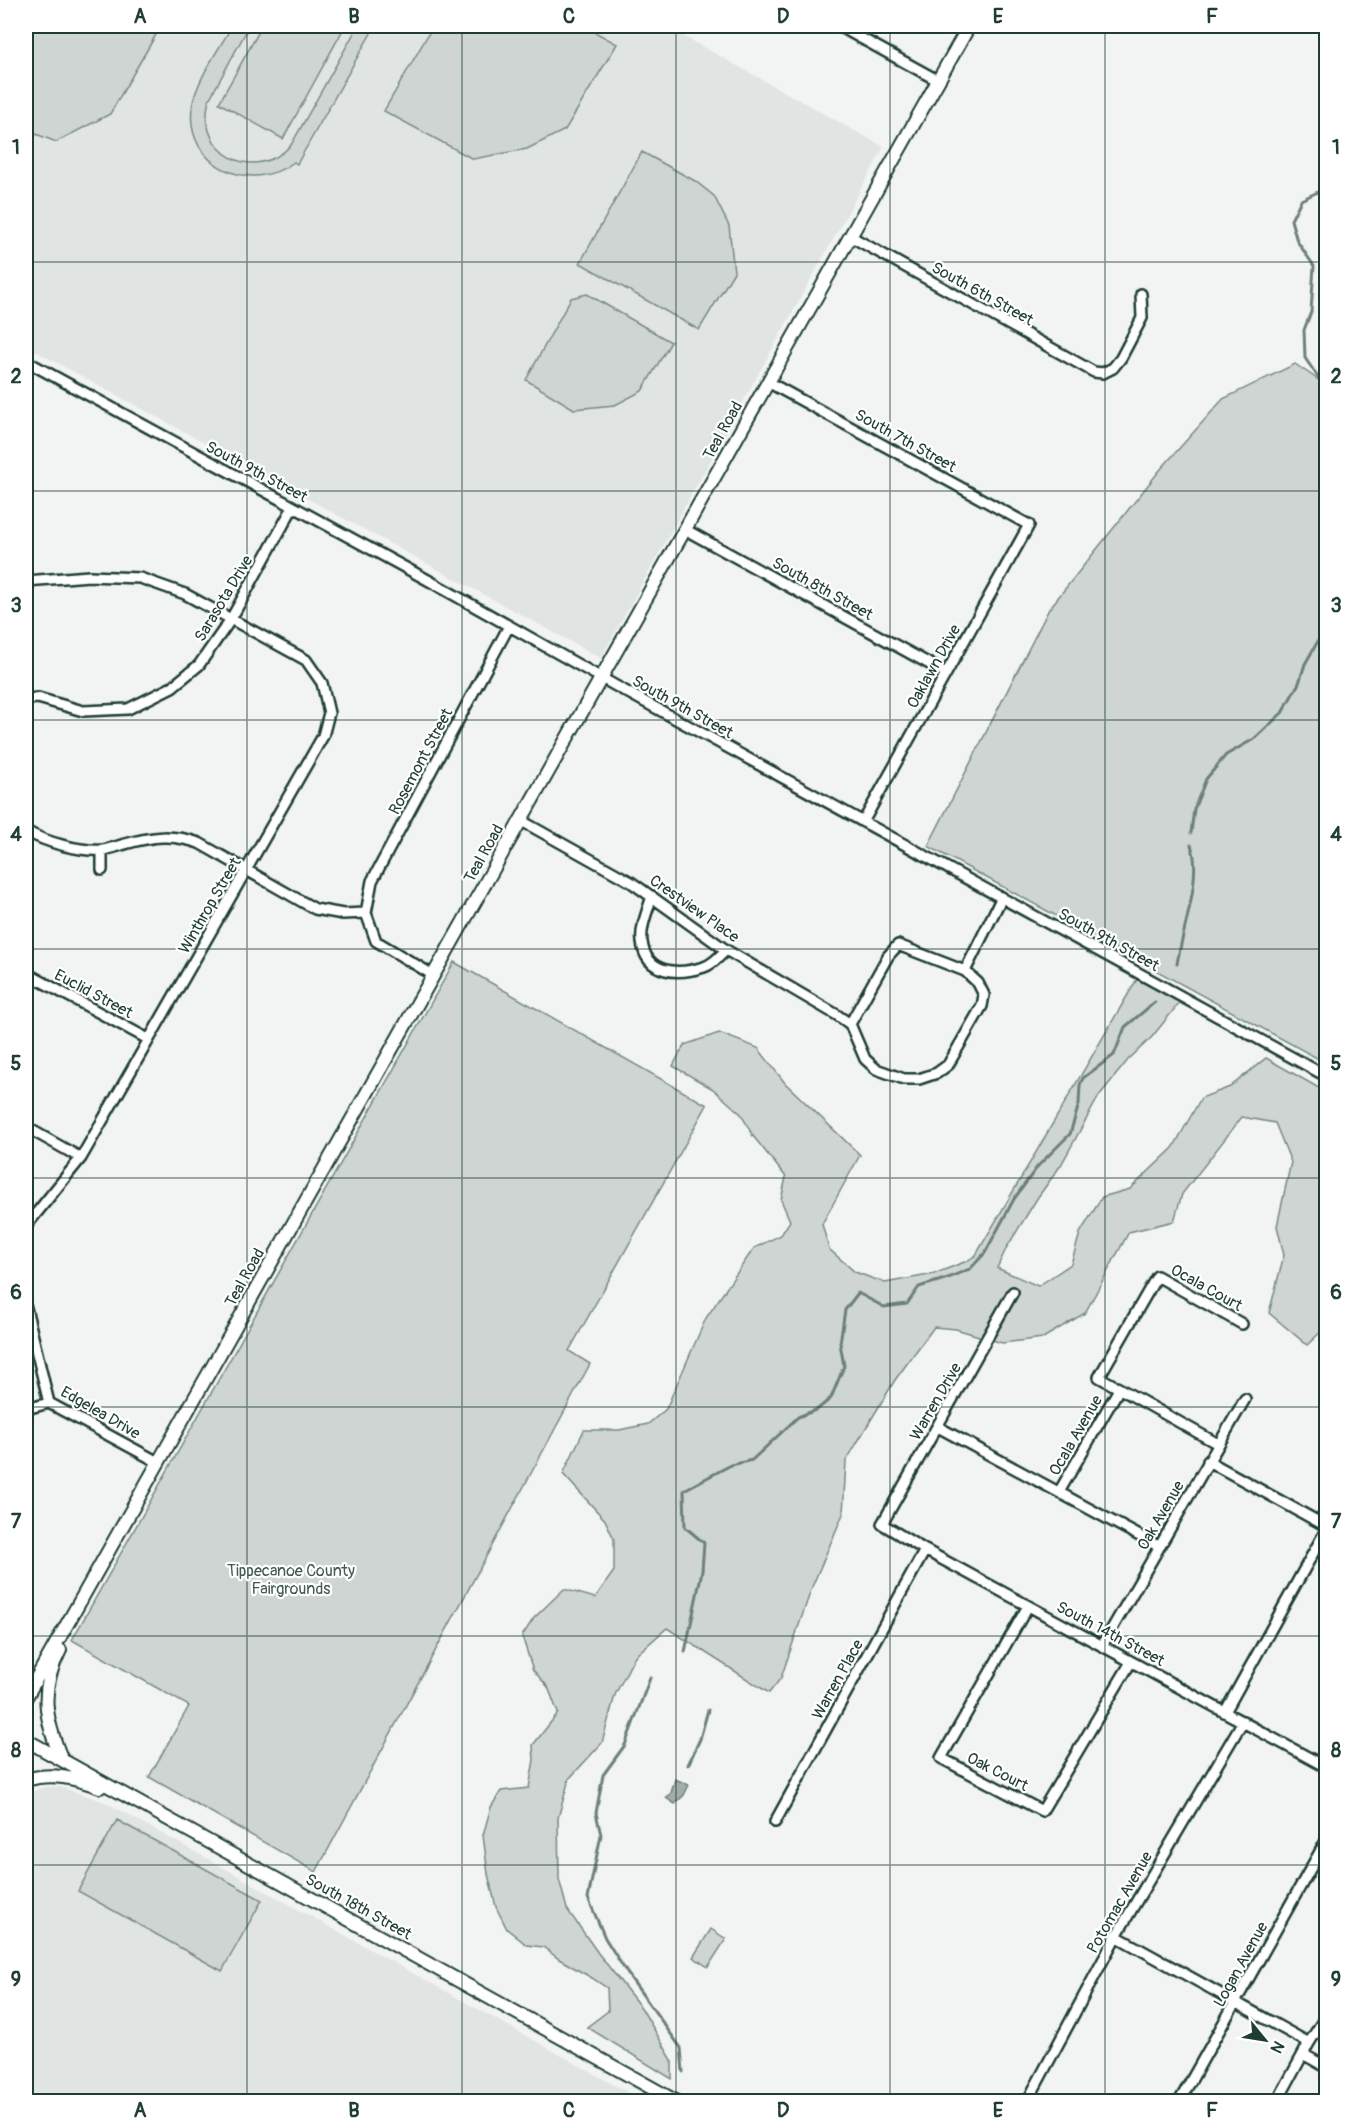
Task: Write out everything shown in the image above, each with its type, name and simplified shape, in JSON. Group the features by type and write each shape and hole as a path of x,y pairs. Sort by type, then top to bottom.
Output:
{"main road":[{"name":"Teal Road","path":"26,1697 969,26"},
{"path":"61,1758 49,1730 47,1689 56,1658 69,1633 80,1602"},
{"name":"South 18th Street","path":"26,1740 677,2102"},
{"path":"26,1780 41,1775 79,1779 132,1798"}],"street":[{"path":"839,26 937,80"},
{"name":"South 6th Street","path":"850,236 1094,372 1103,373 1113,368 1121,358 1142,318 1141,294"},
{"name":"South 9th Street","path":"26,361 1326,1076"},
{"name":"South 7th Street","path":"768,382 1029,525"},
{"name":"Sarasota Drive","path":"26,699 38,698 83,711 128,709 172,687 199,665 231,620 293,507"},
{"name":"Oaklawn Drive","path":"863,822 1029,525"},
{"name":"South 8th Street","path":"686,530 946,673"},
{"name":"Winthrop Street","path":"26,581 89,576 141,578 184,594 306,660 322,683 329,713 323,736 81,1158 26,1226"},
{"name":"Rosemont Street","path":"366,913 372,881 509,626"},
{"name":"Crestview Place","path":"520,820 631,882 726,950 850,1024"},
{"path":"26,831 61,845 102,850 137,840 167,835 183,837 199,843 315,909 343,914 366,913 376,941 433,975"},
{"path":"102,850 102,870"},
{"path":"652,896 642,941 653,964 662,970 671,972 706,966 726,950"},
{"path":"965,971 1002,897"},
{"path":"898,945 965,971 978,983 984,995 982,1006 948,1065 937,1073 919,1079 904,1080 876,1069 865,1059 850,1024 888,956 898,945"},
{"name":"Euclid Street","path":"26,974 148,1039"},
{"path":"26,1127 81,1158"},
{"name":"Ocala Court","path":"1157,1276 1242,1323"},
{"name":"Ocala Avenue","path":"1059,1492 1119,1389 1099,1377 1157,1276"},
{"name":"Warren Drive","path":"882,1524 1014,1293"},
{"name":"Edgelea Drive","path":"26,1308 49,1403 159,1462"},
{"path":"1119,1389 1218,1444"},
{"name":"Oak Avenue","path":"1102,1647 1158,1546 1245,1399"},
{"path":"26,1409 49,1403"},
{"path":"938,1427 1158,1546"},
{"path":"1208,1461 1326,1528 1225,1712"},
{"name":"South 14th Street","path":"882,1524 1102,1647 1326,1767"},
{"name":"Warren Place","path":"775,1822 925,1550"},
{"name":"Oak Court","path":"1028,1606 941,1758 1042,1811 1131,1662"},
{"name":"Potomac Avenue","path":"1027,2102 1116,1936 1243,1721"},
{"name":"Logan Avenue","path":"1179,2102 1326,1841"},
{"path":"1116,1936 1309,2043"},
{"path":"1277,2102 1326,2016"},
{"path":"1316,2034 1326,2039"},
{"path":"1303,2054 1326,2067"}],"shaded area":[{"path":"26,26 665,26 884,147 601,658 26,346"},
{"path":"675,1779 689,1785 684,1795 675,1804 666,1798 671,1793"},
{"path":"44,1787 60,1787 105,1802 643,2101 26,2102 26,1794"}],"green space":[{"path":"26,26 161,26 110,114 56,142 36,134 26,153"},
{"path":"232,26 249,26 209,100 207,119 211,135 219,148 231,157 245,162 261,162 276,157 291,145 358,26 375,26 297,164 294,162 277,172 259,176 241,175 224,169 210,159 199,146 193,128 192,108 198,87"},
{"path":"262,26 345,26 283,139 219,103"},
{"path":"433,26 584,26 617,44 565,130 527,149 473,159 384,111"},
{"path":"642,152 695,181 714,196 729,226 734,272 699,330 580,263"},
{"path":"587,294 671,342 642,391 615,405 574,409 526,380 571,298"},
{"path":"1295,364 1326,385 1326,1063 928,846 1049,609 1160,470 1223,399"},
{"name":"Tippecanoe County Fairgrounds","path":"454,962 707,1105 569,1351 590,1364 316,1872 149,1777 189,1706 72,1640"},
{"path":"1137,979 1180,1002 1099,1096 1061,1165 1038,1197 1007,1247 997,1268 1038,1286 1071,1264 1080,1233 1102,1197 1130,1189 1173,1148 1201,1098 1230,1087 1266,1058 1326,1092 1326,1327 1307,1345 1269,1313 1284,1255 1277,1226 1291,1162 1275,1123 1242,1117 1182,1194 1174,1221 1129,1232 1085,1313 1043,1338 1002,1343 956,1329 934,1327 895,1380 846,1461 843,1514 812,1587 781,1678 769,1693 667,1628 635,1656 615,1695 602,1743 569,1779 558,1818 559,1879 567,1909 642,2009 672,2060 672,2079 587,2027 608,2011 607,1988 543,1947 527,1945 507,1929 496,1907 488,1874 483,1835 491,1807 501,1791 529,1788 534,1760 533,1745 558,1713 548,1687 533,1670 522,1636 534,1618 564,1589 595,1598 614,1571 614,1539 605,1520 563,1474 584,1430 619,1430 648,1424 666,1409 706,1318 754,1248 781,1235 790,1221 781,1200 786,1177 753,1136 741,1114 713,1089 673,1066 684,1045 719,1033 758,1048 785,1083 860,1155 822,1224 829,1249 855,1272 885,1283 934,1274 976,1255"},
{"path":"117,1820 262,1900 222,1971 78,1891"},
{"path":"711,1929 726,1939 708,1967 693,1957"}],"waterway":[{"path":"1326,188 1301,200 1291,220 1297,241 1314,266 1311,312 1304,330 1305,358 1326,389"},
{"path":"1191,833 1194,809 1206,779 1226,755 1254,739 1282,713 1299,683 1305,664 1326,627"},
{"path":"1177,964 1195,872 1191,845"},
{"path":"685,1652 702,1571 704,1543 685,1527 684,1490 731,1465 752,1460 798,1417 818,1409 831,1398 844,1366 840,1343 845,1310 858,1293 884,1307 907,1304 919,1287 970,1269 985,1253 1014,1199 1038,1166 1070,1134 1079,1104 1080,1085 1083,1078 1114,1055 1125,1027 1155,1002"},
{"path":"650,1678 625,1745 603,1775 596,1813 601,1835 588,1898 605,1938 681,2048 683,2072"},
{"path":"688,1765 700,1739 708,1710"}]}
